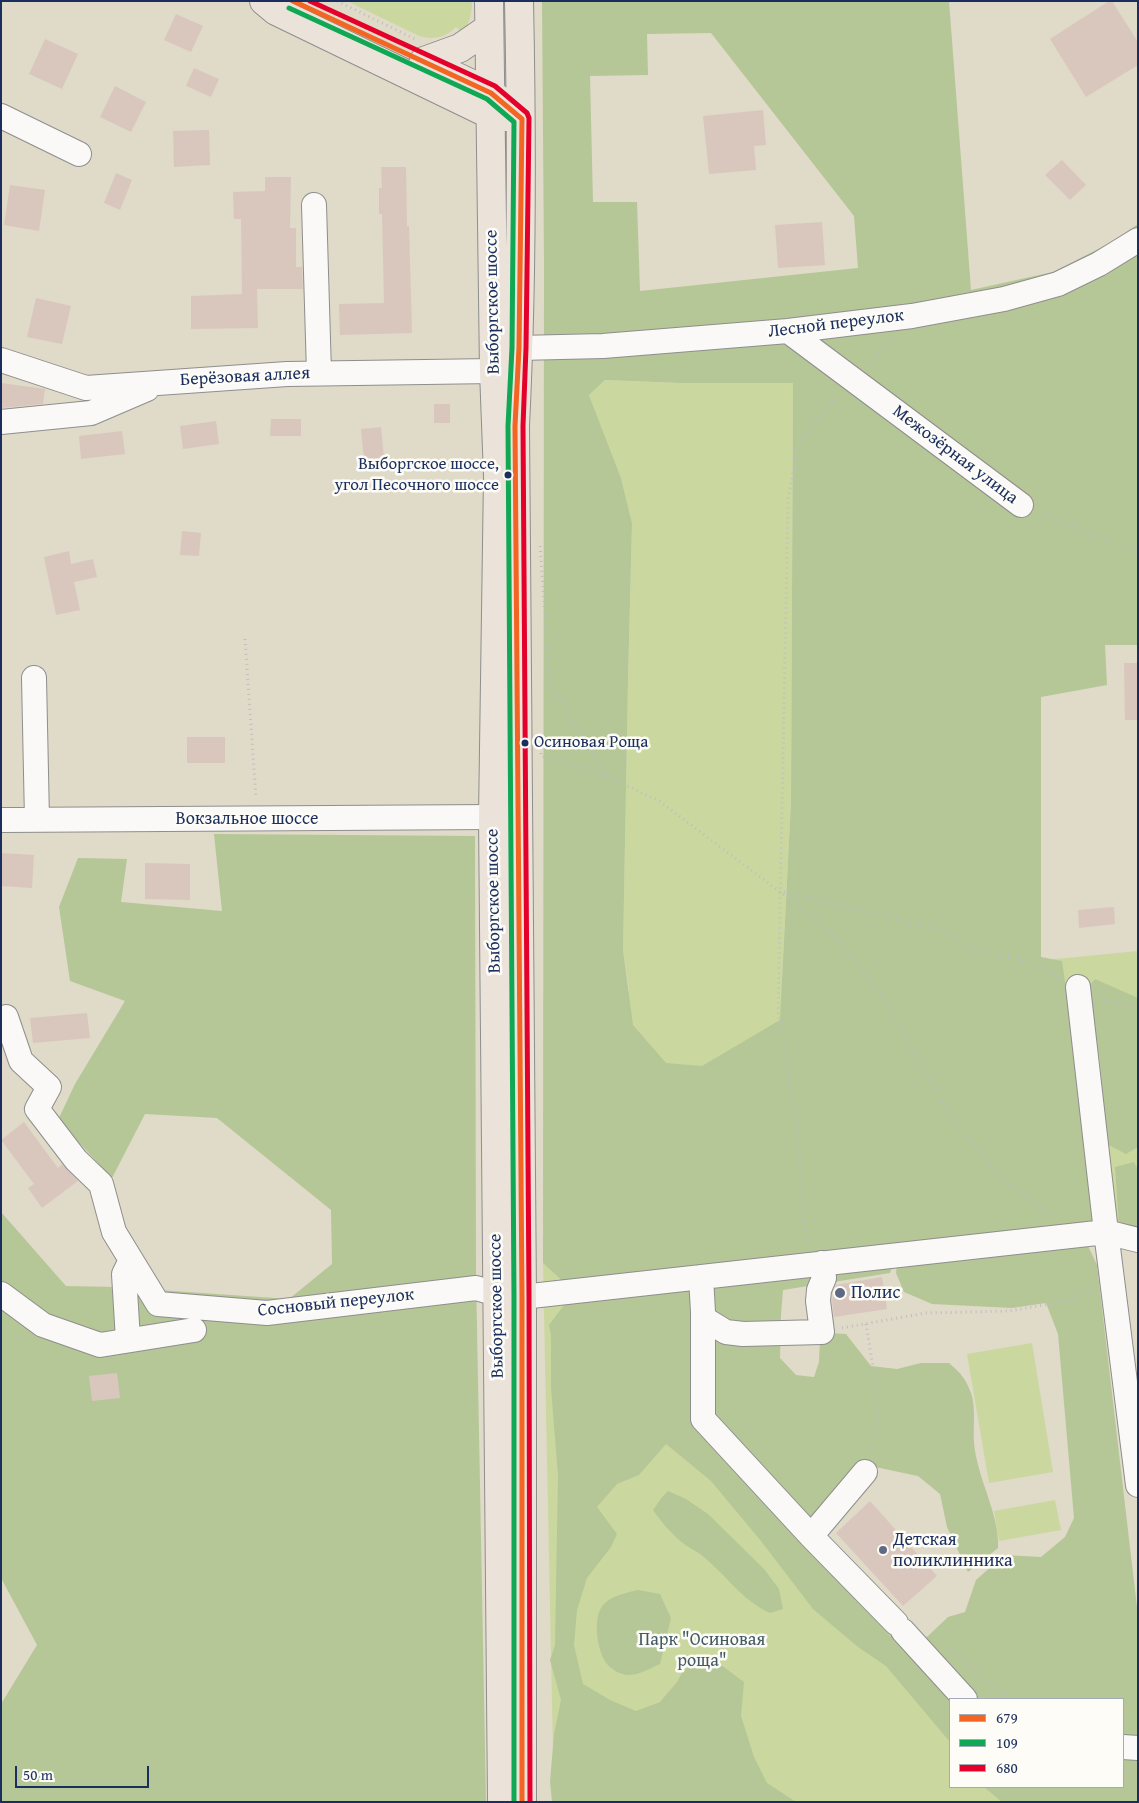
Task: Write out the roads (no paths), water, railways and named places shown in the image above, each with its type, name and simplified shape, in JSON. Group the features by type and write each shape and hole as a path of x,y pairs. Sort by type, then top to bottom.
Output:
{"main road":[{"path":"264,1 276,11 522,119"},
{"path":"292,1 422,52 491,104"},
{"name":"Выборгское шоссе","path":"489,1 494,371 498,476 493,817 510,1296 522,1802"},
{"name":"Выборгское шоссе","path":"502,1802 510,1296 515,426 519,348 522,119 518,1"},
{"path":"422,52 460,48 489,28"}],"street":[{"path":"1,116 79,154"},
{"path":"314,205 319,373"},
{"name":"Лесной переулок","path":"519,348 603,346 788,331 912,316 1004,299 1058,284 1099,264 1138,240"},
{"name":"Межозёрная улица","path":"788,331 1021,505"},
{"name":"Берёзовая аллея","path":"1,360 86,388 287,374 494,371"},
{"path":"1,422 91,413 164,382"},
{"path":"34,678 38,820"},
{"name":"Вокзальное шоссе","path":"1,820 493,817"},
{"path":"1079,990 1096,1233 1112,1284 1138,1485"},
{"name":"Сосновый переулок","path":"6,1017 21,1061 49,1087 37,1109 76,1160 101,1184 114,1232 158,1304 267,1313 476,1288 510,1296"},
{"path":"510,1296 701,1277 1096,1233 1138,1240"},
{"path":"128,1340 124,1274 131,1260"},
{"path":"703,1318 726,1332 743,1334 822,1332 818,1301 819,1290 824,1278 816,1264"},
{"path":"701,1277 703,1419 811,1536 900,1627 964,1698"},
{"path":"1,1294 42,1325 100,1345 194,1330"},
{"path":"811,1536 865,1472"},
{"path":"1124,1747 1138,1748"}],"place":[{"name":"Выборгское шоссе, угол Песочного шоссе","path":"508,475"},
{"name":"Осиновая Роща","path":"525,743"},
{"name":"Полис","path":"840,1293"},
{"name":"Детская поликлинника","path":"883,1550"}],"park label":[{"name":"Парк \"Осиновая роща\"","path":"702,1650"}]}
